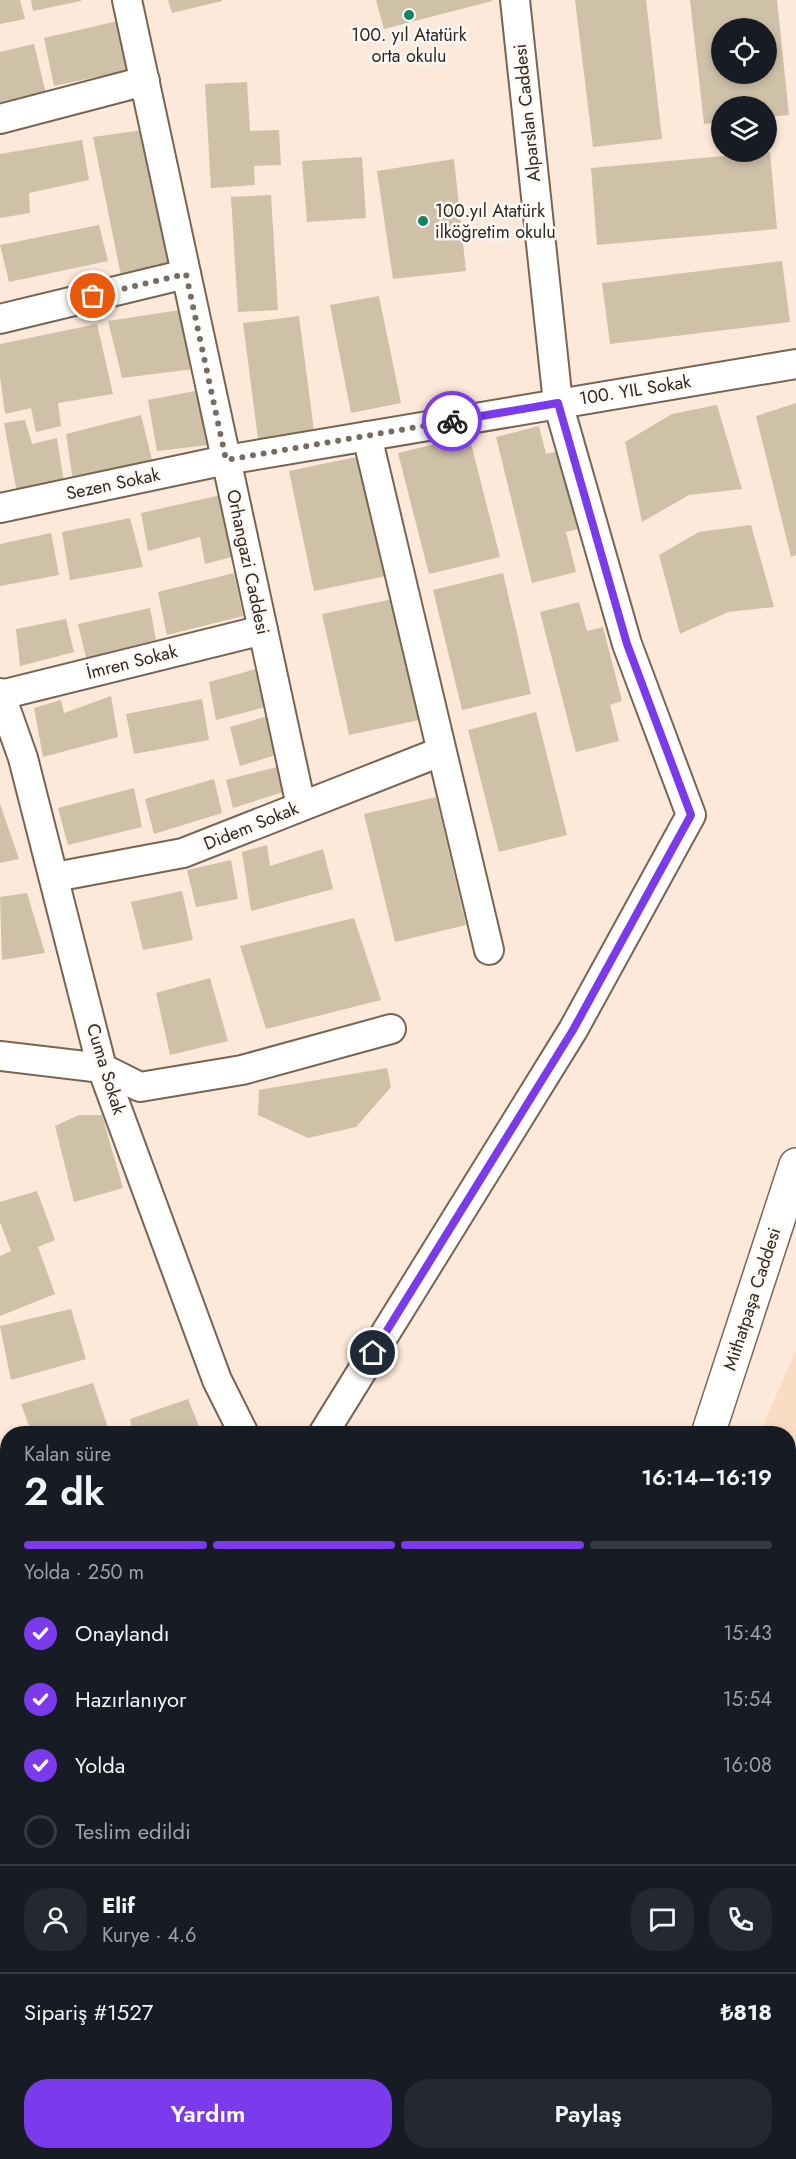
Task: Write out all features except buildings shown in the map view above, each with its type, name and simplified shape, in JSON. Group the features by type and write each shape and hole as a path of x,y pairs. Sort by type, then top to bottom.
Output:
{"street":[{"name":"Orhangazi Caddesi","path":"127,0 301,806"},
{"name":"Alparslan Caddesi","path":"327,1426 573,1030 691,815 627,644 558,403 515,0"},
{"path":"0,119 145,81"},
{"path":"0,319 186,274"},
{"name":"100. YIL Sokak","path":"226,460 796,364"},
{"path":"367,436 440,752 489,950"},
{"name":"Sezen Sokak","path":"0,508 226,460"},
{"name":"İmren Sokak","path":"0,694 263,630"},
{"name":"Cuma Sokak","path":"0,694 12,760 55,877 102,1068 218,1380 240,1426"},
{"name":"Didem Sokak","path":"55,877 183,854 440,752"},
{"path":"0,1056 102,1068 140,1087 242,1070 391,1029"},
{"name":"Mithatpaşa Caddesi","path":"711,1426 796,1165"}],"shaded area":[{"path":"796,1351 796,1426 763,1426"}],"way so far":[{"path":"93,296 186,274 226,460 452,421"}],"place":[{"name":"100. yıl Atatürk orta okulu","path":"409,15"},
{"name":"100.yıl Atatürk ilköğretim okulu","path":"423,221"}],"route":[{"path":"373,1353 573,1030 691,815 627,644 558,403 452,421"}]}
